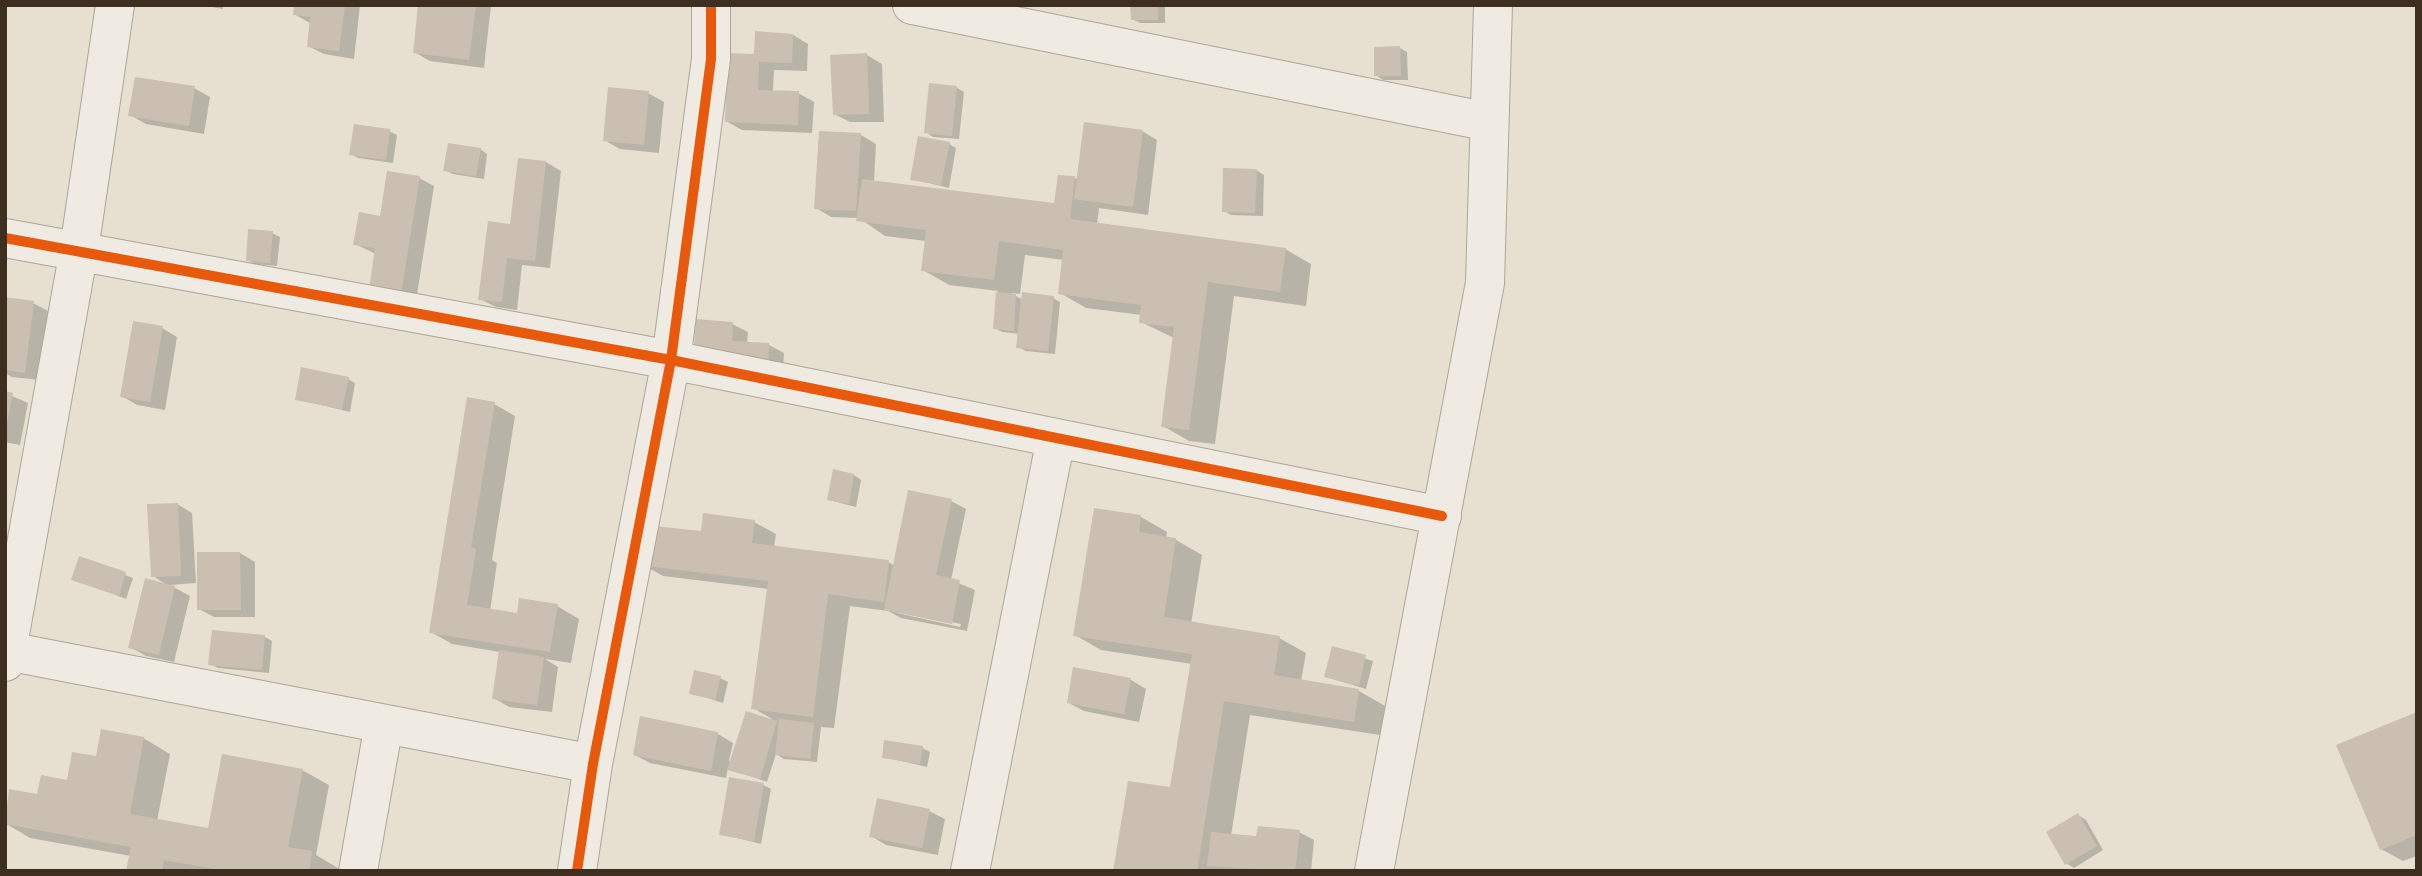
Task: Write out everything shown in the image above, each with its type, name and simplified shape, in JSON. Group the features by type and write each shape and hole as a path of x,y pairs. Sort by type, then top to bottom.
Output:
{"street":[{"path":"115,5 79,250 6,657 593,764"},
{"path":"577,871 593,764 671,359 710,59 711,5"},
{"path":"912,5 1067,21 1489,122"},
{"path":"1374,871 1485,283 1493,5"},
{"path":"5,238 671,359 1442,516"},
{"path":"970,871 1056,438"},
{"path":"358,871 384,724"}],"building":[{"path":"294,5 345,5 339,51 307,47 310,17 293,15"},
{"path":"418,5 476,5 469,60 413,53"},
{"path":"1130,5 1158,5 1158,20 1131,20"},
{"path":"755,31 793,34 792,63 759,62 758,90 799,91 798,125 725,122 727,53 754,54"},
{"path":"1400,46 1401,76 1374,76 1374,47"},
{"path":"867,53 869,114 833,115 830,55"},
{"path":"135,77 195,86 189,126 128,116"},
{"path":"929,83 957,86 952,136 924,133"},
{"path":"608,87 649,91 644,145 603,141"},
{"path":"1084,122 1143,130 1133,207 1074,199"},
{"path":"354,124 390,129 386,160 349,155"},
{"path":"819,131 861,133 856,211 814,209"},
{"path":"918,136 950,142 941,185 910,180"},
{"path":"448,143 481,148 476,176 443,171"},
{"path":"518,158 546,161 535,261 507,258 502,302 478,300 488,221 510,224"},
{"path":"1223,168 1257,169 1255,213 1222,212"},
{"path":"387,171 420,176 401,294 369,289 375,248 353,245 359,212 380,216"},
{"path":"1058,175 1075,176 1070,219 1286,248 1280,292 1208,282 1189,430 1161,427 1174,327 1139,323 1141,305 1058,294 1063,250 999,241 994,280 921,271 926,230 856,221 862,179 1054,203"},
{"path":"248,229 273,231 270,263 246,261"},
{"path":"996,292 1016,294 1014,331 993,329"},
{"path":"1022,292 1054,296 1048,351 1016,348"},
{"path":"5,297 34,301 25,373 5,370"},
{"path":"696,319 733,322 732,341 769,343 768,363 693,358"},
{"path":"133,321 163,326 150,402 120,397"},
{"path":"301,367 349,377 342,409 295,400"},
{"path":"5,391 13,393 6,427 5,427"},
{"path":"467,397 495,402 471,547 476,549 467,605 517,613 519,598 558,604 550,652 429,633"},
{"path":"833,469 854,474 849,504 827,500"},
{"path":"908,490 952,499 936,575 960,580 952,624 884,610"},
{"path":"178,503 181,576 151,577 147,504"},
{"path":"1094,508 1141,515 1139,532 1176,538 1164,617 1280,636 1274,675 1359,689 1354,722 1224,701 1197,871 1113,871 1128,781 1170,787 1192,654 1073,636"},
{"path":"703,513 755,520 752,543 889,560 884,602 828,594 813,717 751,709 768,581 640,565 645,525 701,531"},
{"path":"197,552 240,552 241,610 197,610"},
{"path":"79,556 126,572 119,596 71,580"},
{"path":"145,578 175,586 159,655 128,648"},
{"path":"212,630 265,635 262,670 208,665"},
{"path":"1332,646 1366,655 1359,686 1324,677"},
{"path":"499,650 544,657 537,705 492,699"},
{"path":"1073,667 1131,678 1124,714 1067,703"},
{"path":"694,670 721,676 715,700 689,694"},
{"path":"746,711 777,721 760,779 727,770"},
{"path":"2417,712 2417,835 2380,850 2336,745"},
{"path":"640,716 718,732 711,771 633,755"},
{"path":"779,719 814,723 810,759 775,755"},
{"path":"101,729 144,737 130,814 208,828 222,754 303,769 288,847 312,851 309,871 227,871 164,860 162,871 126,871 131,847 5,824 9,789 37,794 41,775 67,780 72,752 96,756"},
{"path":"884,740 923,746 920,764 882,758"},
{"path":"729,777 764,783 754,841 719,835"},
{"path":"877,798 930,809 922,848 869,837"},
{"path":"2078,813 2097,846 2065,865 2046,832"},
{"path":"1258,826 1300,830 1295,871 1207,866 1211,832 1256,836"}],"cycle path":[{"path":"577,871 593,764 671,360 711,59 711,5"},
{"path":"5,238 671,360 1442,516"}]}
